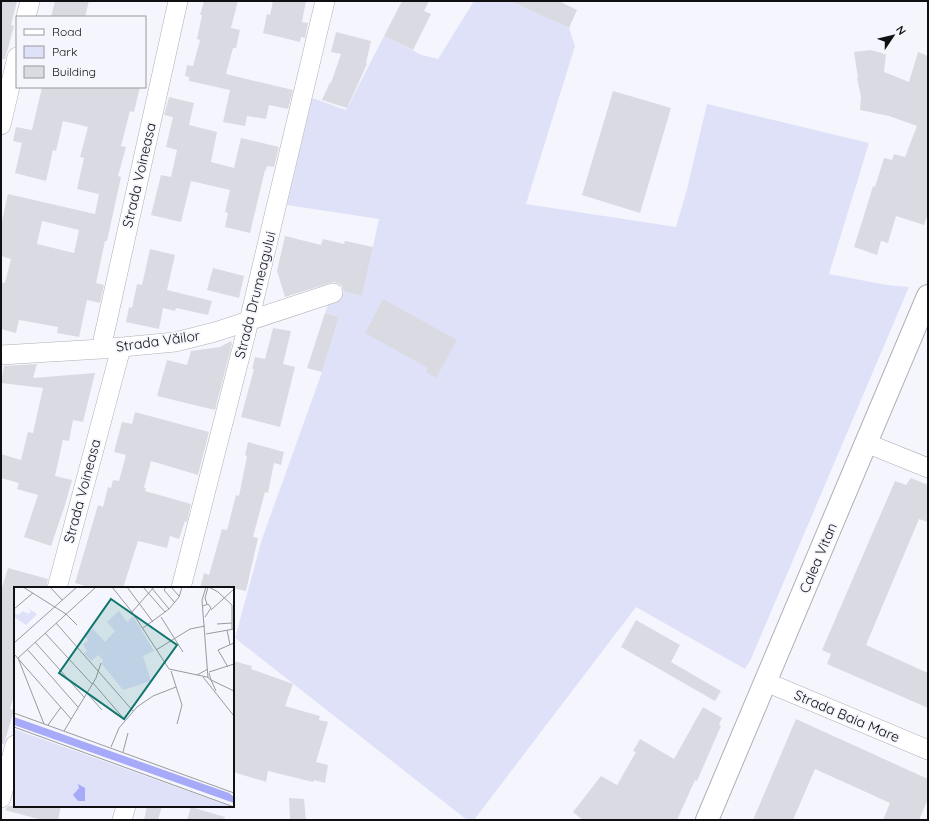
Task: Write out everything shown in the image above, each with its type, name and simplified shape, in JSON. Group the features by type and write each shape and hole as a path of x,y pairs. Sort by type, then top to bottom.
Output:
{"main road":[{"name":"Calea Vitan","path":"708,820 928,296"}],"street":[{"path":"26,16 30,1"},
{"name":"Strada Voineasa","path":"100,349 178,1"},
{"name":"Strada Drumeagului","path":"181,587 249,321 325,1"},
{"path":"1,125 16,61"},
{"name":"Strada Văilor","path":"1,355 121,348 175,342 201,336 333,293"},
{"name":"Strada Voineasa","path":"56,587 121,348"},
{"path":"866,443 928,468"},
{"name":"Strada Baia Mare","path":"766,682 928,750"},
{"path":"1,798 14,749"},
{"path":"122,820 126,807"}],"green space":[{"path":"474,1 510,1 569,28 575,46 526,204 676,227 687,189 707,104 869,143 829,274 887,285 909,287 751,659 745,669 636,607 474,820 467,820 235,638 262,539 322,372 339,317 325,313 334,290 362,296 379,219 287,205 312,98 346,110 384,36 422,55 438,59"}],"building":[{"path":"1,1 17,1 11,25 14,26 5,59 1,59"},
{"path":"55,1 89,1 85,16 51,16"},
{"path":"204,1 238,1 231,28 240,30 236,48 233,48 226,74 293,90 288,109 269,105 266,119 247,116 245,126 223,122 230,90 189,81 189,77 185,76 187,65 193,66 200,40 197,39 202,15 200,15"},
{"path":"273,1 306,1 302,22 308,23 305,38 301,37 300,42 263,33 267,14 270,15"},
{"path":"402,1 429,1 424,11 431,14 413,50 384,36"},
{"path":"510,1 559,1 577,10 569,28"},
{"path":"336,32 371,41 367,64 347,108 322,100 330,82 331,83 341,54 331,52"},
{"path":"870,50 886,54 884,72 909,82 918,52 928,56 928,213 924,225 896,216 888,243 881,241 877,255 854,247 873,186 875,187 884,158 892,160 894,154 905,157 917,126 889,116 860,110 861,97 854,52"},
{"path":"42,88 140,88 134,112 130,111 121,146 126,147 118,176 121,177 96,283 104,285 100,303 87,300 79,337 57,333 58,327 19,320 16,333 1,329 1,282 5,283 11,259 1,256 1,225 8,194 95,214 99,194 77,189 84,158 80,157 88,127 63,121 56,151 53,150 46,181 15,173 22,143 13,141 16,127 32,130","holes":["42,221 79,230 74,253 37,244"]},
{"path":"613,91 671,108 640,213 582,195"},
{"path":"169,97 194,103 189,125 217,132 211,162 234,168 241,138 279,147 274,167 267,166 265,170 250,233 225,227 228,213 225,212 230,190 191,181 181,222 151,215 161,175 171,177 177,150 166,147 173,117 164,115"},
{"path":"285,236 321,245 323,239 344,244 345,241 373,247 362,296 344,292 341,285 335,282 285,297 277,271"},
{"path":"150,249 175,255 167,290 212,301 208,315 176,308 175,311 163,308 159,329 126,322 129,307 132,308 137,284 142,285"},
{"path":"213,268 244,276 239,298 207,290"},
{"path":"383,299 457,340 436,378 426,372 428,368 365,333"},
{"path":"325,313 339,317 322,372 307,368"},
{"path":"273,328 291,331 283,364 295,367 280,427 241,417 254,369 252,369 255,357 265,359"},
{"path":"231,341 232,344 215,410 157,396 167,360 187,365 191,351 220,347"},
{"path":"37,364 33,378 95,373 83,422 73,420 69,441 63,440 55,476 72,480 51,546 24,537 38,495 17,489 19,483 1,478 1,454 21,460 28,432 33,433 43,388 1,383 4,366"},
{"path":"135,412 209,432 198,475 151,461 144,488 146,488 145,491 191,504 187,522 185,521 179,539 170,536 167,548 138,541 123,587 89,587 75,583 98,505 103,507 108,487 111,488 113,480 119,481 126,455 114,452 122,422 132,424"},
{"path":"248,442 284,452 281,465 274,463 268,493 265,492 253,537 258,538 246,591 234,587 200,587 204,573 209,575 222,529 227,530 236,495 239,496 247,456 245,455"},
{"path":"911,478 928,485 928,522 919,519 866,645 928,673 928,708 827,664 831,654 822,650 895,481 906,485"},
{"path":"8,568 48,579 46,587 14,587 14,695 10,709 14,710 4,744 1,744 1,591"},
{"path":"636,620 680,645 671,662 721,691 715,701 621,647"},
{"path":"234,661 252,666 251,669 293,684 285,706 320,716 319,720 328,722 316,762 328,765 325,783 314,780 313,782 268,771 266,782 234,772"},
{"path":"703,707 722,718 719,725 721,726 697,781 695,780 677,820 583,820 573,812 601,776 617,785 636,752 633,751 640,739 674,759"},
{"path":"796,719 928,779 928,799 919,820 883,820 890,803 815,769 793,820 753,820"},
{"path":"289,798 304,799 306,820 290,820"},
{"path":"8,806 61,807 58,820 42,820 5,810"},
{"path":"147,807 162,807 158,820 144,820"},
{"path":"191,807 225,817 224,820 187,820"}]}
